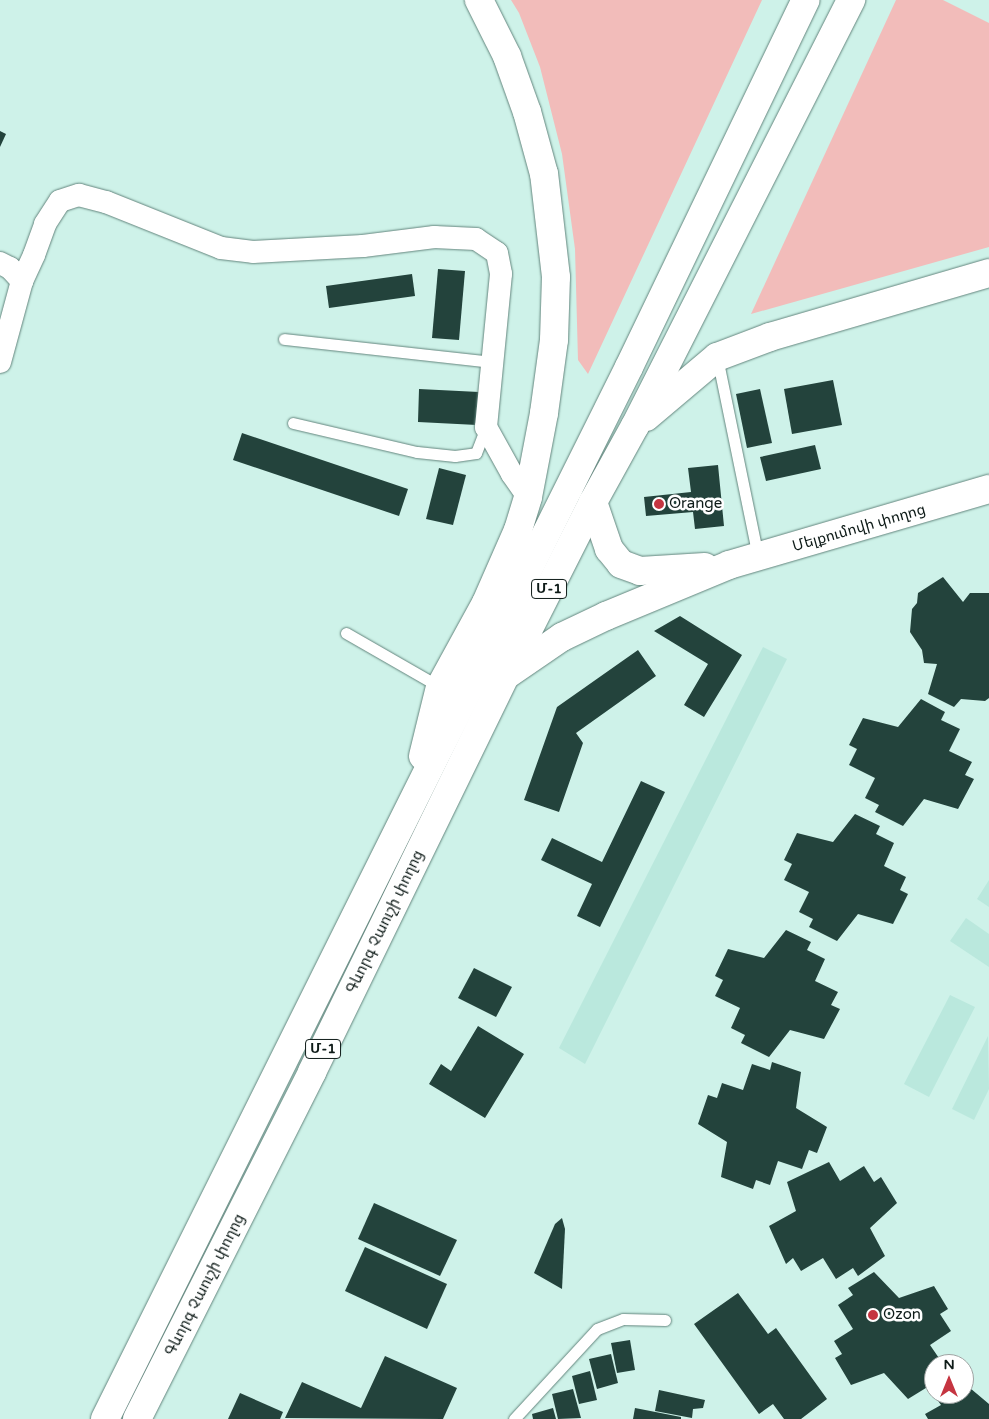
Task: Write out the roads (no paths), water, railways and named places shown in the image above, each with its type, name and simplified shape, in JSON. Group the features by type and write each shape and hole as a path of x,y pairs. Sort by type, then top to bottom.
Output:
{"main road":[{"path":"412,804 440,687 486,603 518,530 528,497 544,413 554,340 556,277 544,174 527,112 507,56 480,0"},
{"path":"412,804 634,358 806,0"},
{"name":"Գևորգ Չաուշի փողոց","path":"137,1419 312,1072 505,676 593,502 636,426 851,0"},
{"path":"636,426 717,357 770,337 989,273"},
{"name":"Մելքումովի փողոց","path":"505,676 571,633 606,616 729,566 758,556 900,517 989,489"},
{"name":"Մելքումովի փողոց","path":"593,502 609,549 621,564 640,571 729,566"},
{"name":"Գևորգ Չաուշի փողոց","path":"105,1419 412,804"}],"street":[{"path":"0,362 22,281 45,224 60,201 79,195 106,202 221,248 253,252 363,246 434,237 476,239 497,253 501,274 494,362 486,427 512,474 528,497"},
{"path":"0,263 10,268 22,281"}],"lane":[{"path":"284,338 494,362"},
{"path":"717,357 758,556"},
{"path":"293,423 417,452 456,456 476,453 486,427"},
{"path":"346,633 440,687"},
{"path":"514,1419 597,1329 623,1319 665,1320"}],"place":[{"name":"Orange","path":"659,504"},
{"name":"Ozon","path":"873,1315"}]}
